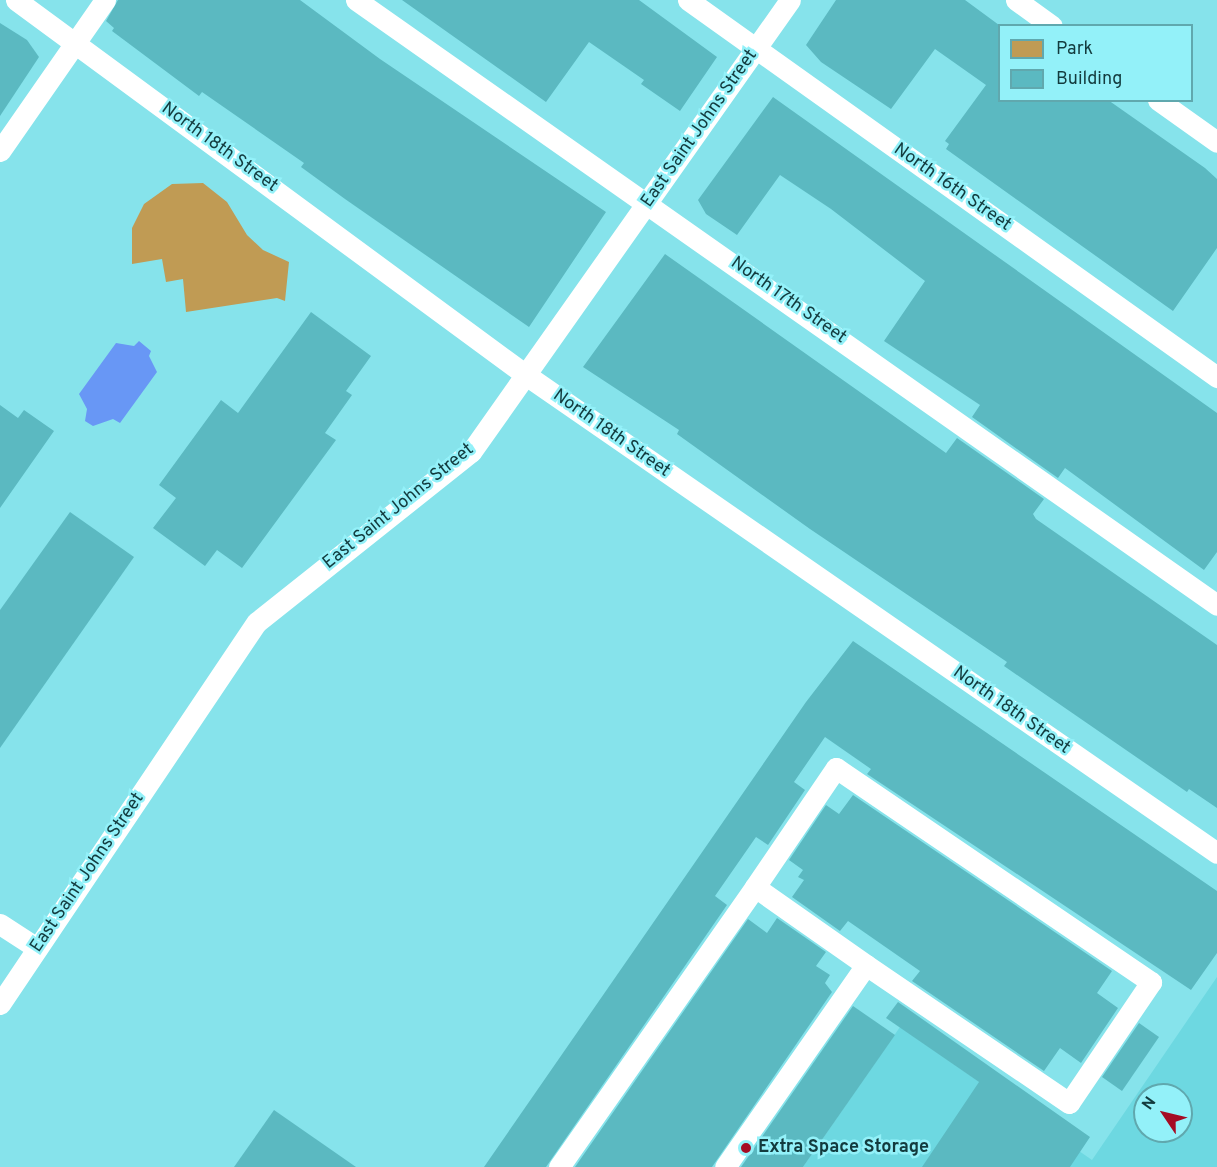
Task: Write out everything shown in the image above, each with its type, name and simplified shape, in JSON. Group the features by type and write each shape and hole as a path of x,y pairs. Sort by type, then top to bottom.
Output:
{"lane":[{"name":"North 18th Street","path":"16,0 526,375 1217,854"},
{"path":"0,152 105,0"},
{"name":"North 17th Street","path":"356,0 648,202 1217,605"},
{"name":"North 16th Street","path":"688,0 1217,377"},
{"name":"East Saint Johns Street","path":"0,1004 257,622 471,452 790,0"},
{"path":"1016,0 1050,24"},
{"path":"1161,102 1217,142"},
{"path":"558,1167 836,768 1151,982 1069,1103 755,887"},
{"path":"0,924 37,948"},
{"path":"725,1167 866,965"}],"shaded area":[{"path":"1217,977 1217,1167 803,1167 900,1027 1092,1160 1133,1100 1133,1143 1193,1143 1193,1083 1145,1083"}],"green space":[{"path":"203,183 227,202 247,235 263,250 289,262 285,301 277,298 186,312 183,279 166,282 162,259 132,264 132,228 144,204 172,184"}],"water":[{"path":"139,341 151,351 149,356 157,372 120,423 113,419 93,426 85,421 87,409 79,394 116,343 134,346"}],"building":[{"path":"118,0 300,0 380,59 606,212 529,327 301,167 304,163 202,92 199,96 112,31 114,28 106,21"},
{"path":"402,0 639,0 717,57 680,111 641,84 644,80 589,42 546,102"},
{"path":"836,0 965,0 998,24 998,102 1111,102 1205,168 1217,179 1217,248 1173,311 946,149 949,144 945,141 986,85 935,49 891,109 821,62 806,45"},
{"path":"0,23 27,40 39,57 0,116"},
{"path":"773,97 1217,413 1217,552 1204,570 1065,468 1058,478 972,417 980,405 884,341 925,281 831,209 780,175 737,235 706,214 698,200"},
{"path":"665,254 946,453 957,438 1044,499 1033,514 1036,519 1217,645 1217,808 1189,789 1187,792 1004,666 1007,662 810,529 677,434 679,430 583,367"},
{"path":"311,312 371,356 346,391 352,395 325,433 336,440 242,568 217,550 205,566 153,528 176,498 159,485 221,400 238,413"},
{"path":"0,405 18,418 24,410 54,431 0,508"},
{"path":"70,512 134,557 0,748 0,610"},
{"path":"853,641 1217,891 1217,953 1191,990 867,774 871,769 825,737 794,782 805,790 768,845 756,837 715,896 727,905 546,1167 484,1167 806,702"},
{"path":"853,795 1112,971 1097,993 1118,1008 1081,1063 1060,1048 1044,1071 912,981 920,971 848,921 840,931 792,897 804,880 798,877 803,870 789,860 826,805 839,814"},
{"path":"777,918 826,952 816,966 830,975 825,983 832,992 712,1167 575,1167 748,919 767,933"},
{"path":"898,1002 1090,1137 1070,1167 922,1167 979,1082 886,1018"},
{"path":"853,1006 895,1035 803,1167 741,1167"},
{"path":"1139,1023 1159,1037 1122,1091 1102,1077"},
{"path":"274,1110 356,1167 234,1167"}],"place":[{"name":"Extra Space Storage","path":"746,1148"}]}
